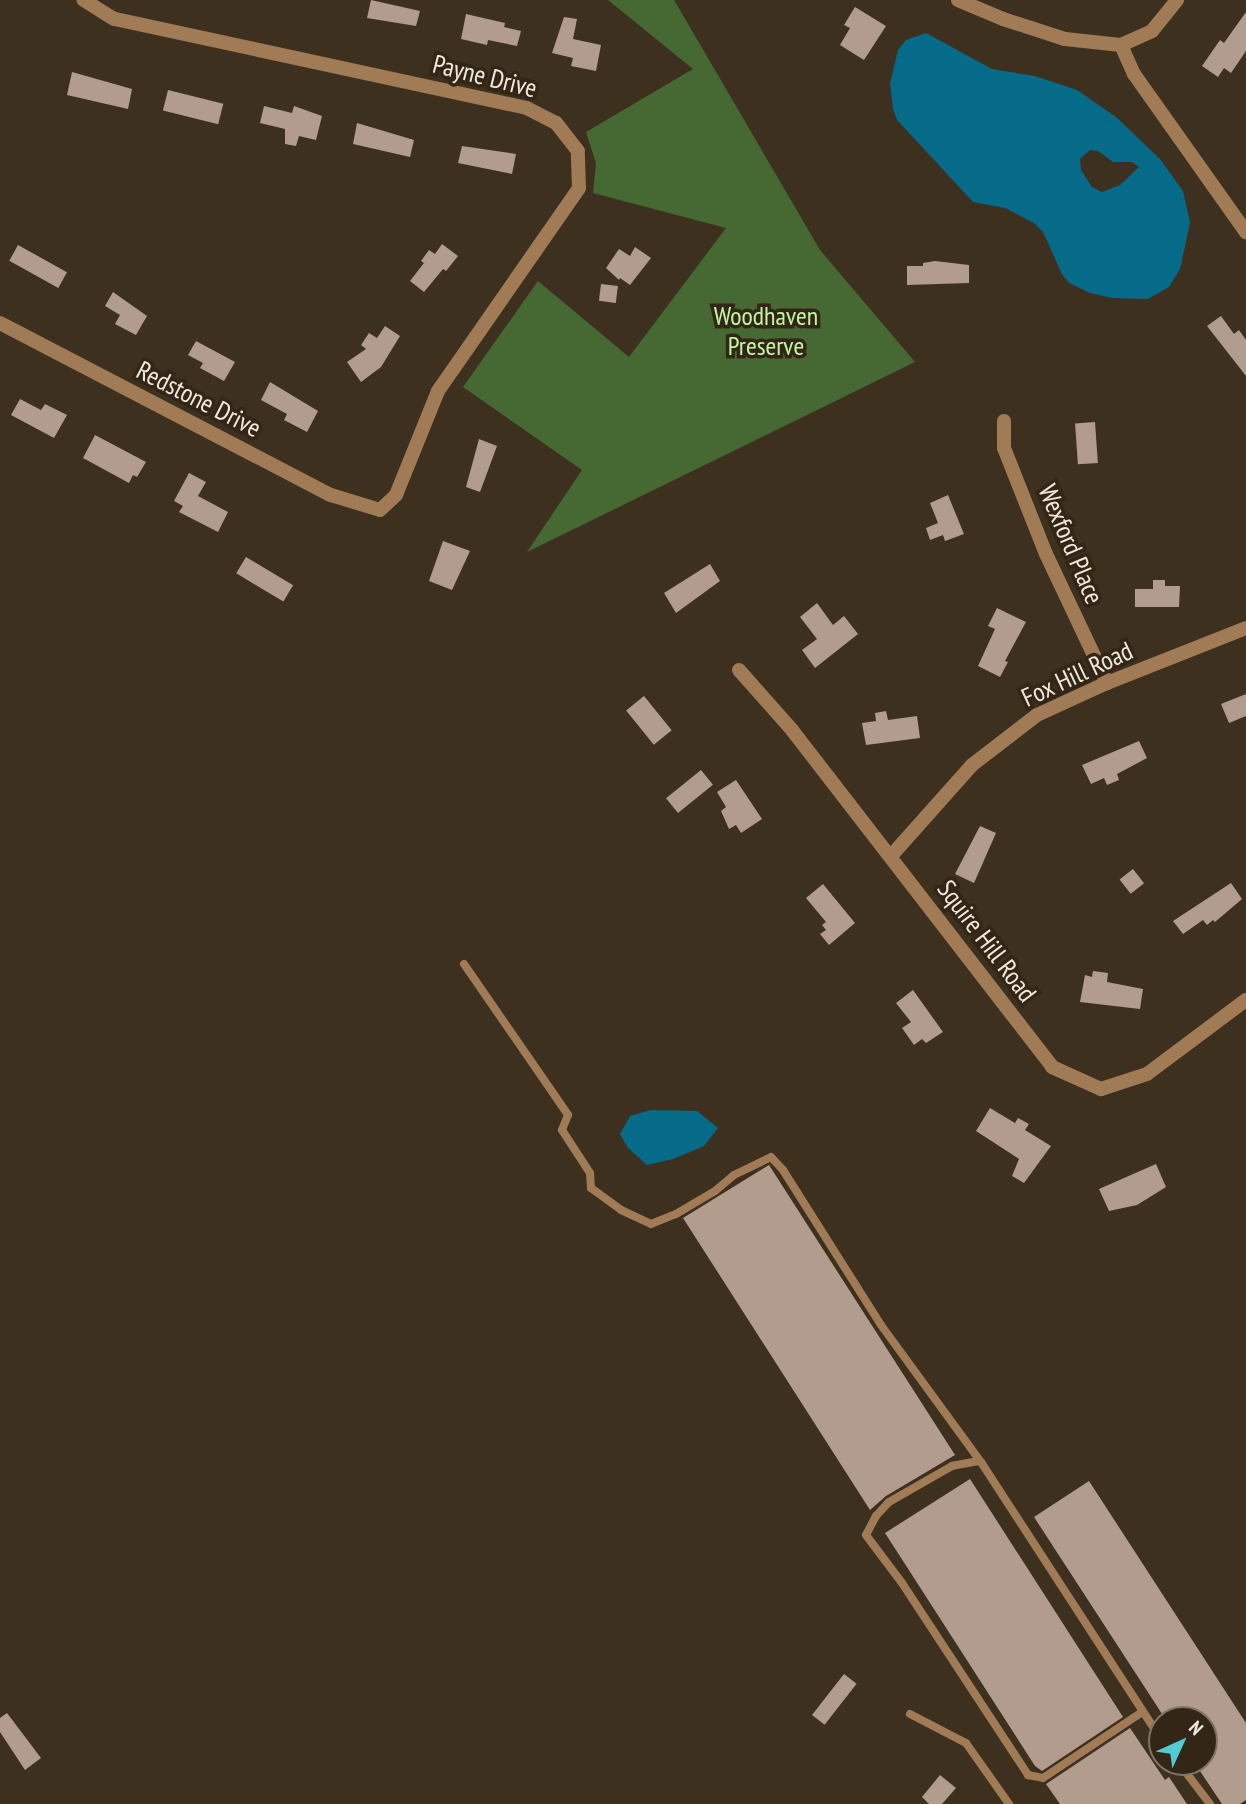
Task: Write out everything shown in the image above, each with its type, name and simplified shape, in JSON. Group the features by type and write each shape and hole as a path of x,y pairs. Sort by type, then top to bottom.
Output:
{"street":[{"name":"Payne Drive","path":"84,0 114,19 527,108 556,123 578,150 579,188 438,391 396,495 380,510"},
{"path":"958,0 1003,19 1065,39 1121,45 1152,31 1177,0"},
{"path":"1121,45 1134,74 1246,232"},
{"name":"Redstone Drive","path":"0,323 331,495 380,510"},
{"name":"Wexford Place","path":"1004,421 1004,448 1046,554 1107,683"},
{"name":"Fox Hill Road","path":"891,856 972,765 1037,715 1107,683 1246,628"},
{"name":"Squire Hill Road","path":"739,670 792,730 1052,1067 1101,1089 1147,1074 1246,1000"}],"lane":[{"path":"464,964 568,1115 562,1130 590,1173 591,1188 621,1210 651,1224 676,1214 715,1191 734,1175 771,1157 783,1170 881,1325 979,1461 1148,1722"},
{"path":"979,1461 952,1466 889,1502 876,1516 866,1535 902,1583 1028,1775 1043,1778 1141,1713"},
{"path":"910,1714 942,1727 966,1743 1009,1804"},
{"path":"1189,1776 1210,1804"}],"green space":[{"name":"Woodhaven Preserve","path":"608,0 674,0 820,250 915,362 527,552 582,470 463,387 538,281 629,357 726,228 593,193 596,163 586,132 693,69"}],"water":[{"path":"926,33 992,69 1035,76 1077,90 1116,117 1160,159 1183,191 1190,223 1180,269 1169,287 1148,299 1112,298 1090,293 1069,283 1062,274 1043,232 1034,223 1005,208 973,202 897,120 890,84 898,50 906,40","holes":["1090,150 1098,151 1113,162 1132,162 1139,167 1120,185 1102,192 1092,187 1081,170 1080,159"]},
{"path":"651,1110 697,1111 718,1128 704,1146 673,1159 647,1165 628,1148 620,1134 630,1116"}],"building":[{"path":"371,0 420,11 416,26 367,18"},
{"path":"855,7 886,26 864,60 840,45 850,28 844,25"},
{"path":"1246,12 1246,51 1231,73 1224,68 1218,77 1202,66 1220,40 1224,43"},
{"path":"466,14 505,23 504,27 521,31 517,46 488,40 487,45 461,39"},
{"path":"564,17 577,19 573,39 601,45 596,71 571,66 573,58 552,53"},
{"path":"72,72 132,89 128,109 67,95"},
{"path":"168,90 223,104 218,124 163,110"},
{"path":"264,106 292,113 294,106 322,116 316,140 299,136 296,146 285,144 285,129 260,123"},
{"path":"357,123 414,140 410,157 353,144"},
{"path":"462,146 516,154 512,174 458,163"},
{"path":"442,244 458,256 424,292 410,281 424,263 421,261 429,250 435,254"},
{"path":"18,245 67,272 58,288 9,261"},
{"path":"635,247 651,258 630,285 620,278 619,280 606,268 619,249 630,256"},
{"path":"935,261 969,265 969,283 907,285 907,266 923,266 923,263"},
{"path":"601,284 618,286 616,303 599,301"},
{"path":"113,292 147,316 136,335 115,324 120,315 105,306"},
{"path":"1221,316 1234,334 1239,330 1246,340 1246,376 1207,326"},
{"path":"385,326 400,336 381,367 361,382 347,362 366,349 361,345 369,333 377,338"},
{"path":"196,341 235,362 224,381 200,368 203,363 188,355"},
{"path":"270,382 318,411 307,432 284,420 287,414 261,400"},
{"path":"20,399 41,410 45,404 67,415 54,438 11,415"},
{"path":"1095,422 1098,463 1078,464 1075,423"},
{"path":"95,435 146,462 137,477 133,475 129,483 83,458"},
{"path":"479,439 497,446 480,492 466,487"},
{"path":"189,473 206,482 198,496 228,512 218,532 179,512 183,506 174,501"},
{"path":"948,495 964,534 945,541 943,535 930,540 926,528 938,523 930,503"},
{"path":"443,541 470,551 452,590 429,581"},
{"path":"246,557 293,585 283,602 236,573"},
{"path":"710,564 720,581 676,613 664,593"},
{"path":"1153,580 1165,580 1165,586 1180,586 1179,607 1135,607 1135,589 1153,589"},
{"path":"817,603 833,625 844,616 858,634 815,668 802,650 817,639 800,617"},
{"path":"997,608 1026,622 1005,661 1008,662 1000,677 978,666 995,629 988,626"},
{"path":"1246,694 1246,716 1229,723 1221,704"},
{"path":"644,696 672,730 654,745 626,710"},
{"path":"886,711 888,720 917,716 920,738 866,745 862,723 876,721 875,713"},
{"path":"1139,741 1147,758 1117,774 1119,780 1107,785 1104,778 1091,784 1082,765"},
{"path":"701,770 713,785 678,813 666,798"},
{"path":"736,780 762,819 741,833 736,825 729,829 721,811 726,807 717,792"},
{"path":"980,826 996,833 974,883 955,874"},
{"path":"1133,869 1144,883 1131,894 1120,879"},
{"path":"1231,883 1242,899 1215,922 1213,920 1207,925 1203,920 1183,934 1173,921"},
{"path":"823,884 855,923 829,945 820,934 826,930 822,925 826,922 806,898"},
{"path":"1093,971 1108,973 1107,982 1143,989 1140,1009 1080,1002 1085,975 1092,977"},
{"path":"913,990 943,1032 926,1043 922,1039 914,1045 902,1028 911,1022 896,1003"},
{"path":"990,1108 1015,1123 1018,1118 1029,1124 1025,1130 1051,1146 1024,1183 1012,1176 1019,1159 976,1131"},
{"path":"1156,1164 1166,1187 1137,1205 1109,1211 1099,1189"},
{"path":"769,1165 955,1455 886,1496 870,1510 683,1218"},
{"path":"970,1479 1123,1717 1042,1771 1035,1766 885,1533"},
{"path":"1089,1481 1246,1723 1246,1800 1240,1804 1222,1804 1203,1776 1218,1776 1218,1706 1157,1706 1034,1517"},
{"path":"844,1674 857,1684 825,1725 812,1715"},
{"path":"7,1713 41,1758 25,1770 0,1732 0,1718"},
{"path":"1130,1728 1148,1755 1148,1776 1162,1776 1165,1780 1169,1777 1187,1804 1060,1804 1046,1784"},
{"path":"940,1775 956,1788 942,1804 929,1804 922,1797"}]}
